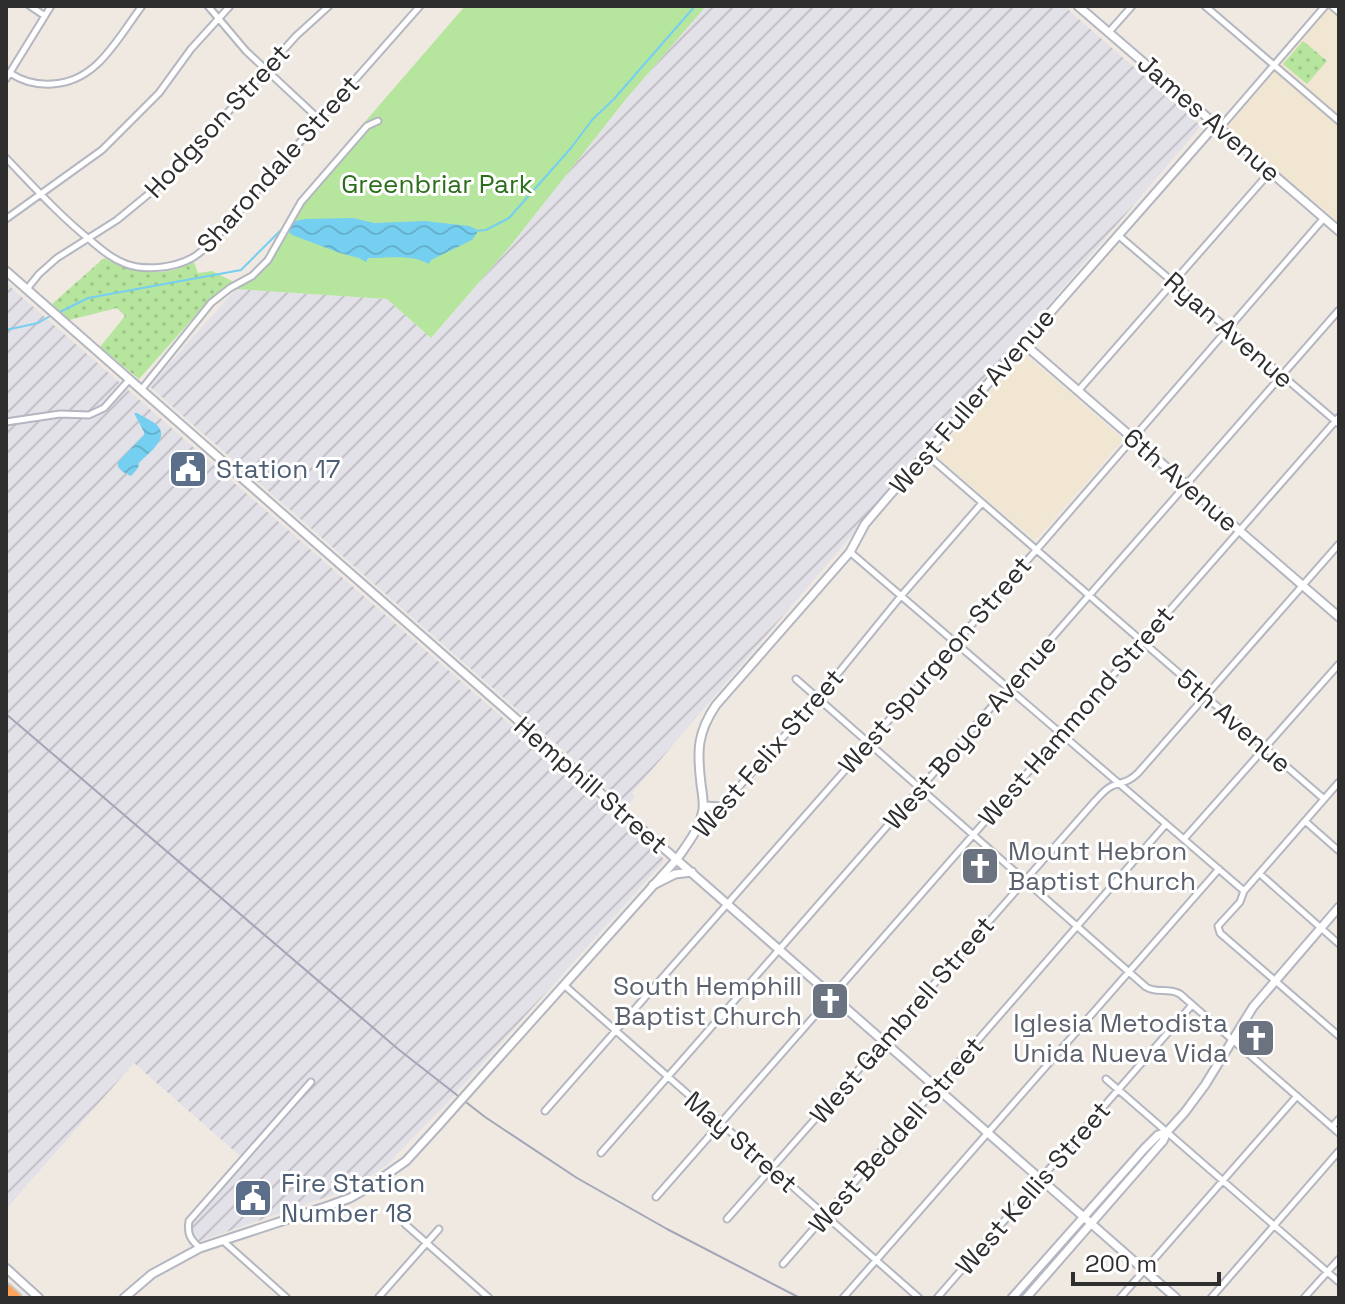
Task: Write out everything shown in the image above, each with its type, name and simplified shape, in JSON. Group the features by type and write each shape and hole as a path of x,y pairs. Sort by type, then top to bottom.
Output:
{"highway":[{"path":"6,1289 16,1298"}],"main road":[{"name":"James Avenue","path":"1078,6 1339,231"},
{"name":"West Fuller Avenue","path":"696,833 704,806 698,759 706,721 732,686 850,552 873,514 1210,131 1218,126"},
{"name":"Hemphill Street","path":"6,271 1176,1298"},
{"name":"6th Avenue","path":"1023,343 1339,617"},
{"path":"704,806 721,807"},
{"name":"West Felix Street","path":"124,1298 152,1274 200,1248 350,1198 394,1170 423,1144 677,859 696,833"},
{"path":"653,885 675,874 692,872"},
{"path":"1019,1290 1025,1298 1163,1141 1200,1092 1253,1007 1339,907"},
{"path":"1012,1298 1158,1135 1167,1132"},
{"path":"6,1268 39,1298"}],"street":[{"path":"30,6 45,16"},
{"path":"51,6 8,76 45,84 63,84 78,79 95,67 142,6"},
{"path":"208,6 246,51 320,120"},
{"path":"6,219 102,150 134,120 230,6"},
{"name":"Hodgson Street","path":"26,290 47,266 117,220 162,183 296,36 329,6"},
{"name":"Sharondale Street","path":"6,158 58,213 111,256 132,266 175,264 191,258 211,243 420,6"},
{"path":"1109,32 1132,6"},
{"path":"1205,6 1339,121"},
{"name":"West Fuller Avenue","path":"1218,126 1224,123 1325,6"},
{"path":"1332,6 1339,12"},
{"path":"141,390 211,303 252,276 268,260 301,202 367,126 378,121"},
{"path":"1078,391 1270,171"},
{"name":"West Spurgeon Street","path":"545,1111 1324,218"},
{"name":"Ryan Avenue","path":"1118,235 1338,421"},
{"name":"West Boyce Avenue","path":"601,1153 1339,310"},
{"path":"6,422 60,414 89,415 104,408 129,380"},
{"name":"West Hammond Street","path":"656,1197 1239,530 1338,421"},
{"name":"5th Avenue","path":"926,454 1324,799"},
{"name":"West Felix Street","path":"696,833 711,821 818,698 982,503"},
{"name":"West Gambrell Street","path":"727,1219 1106,790 1115,784 1130,781 1138,773 1339,544"},
{"path":"850,552 1244,891"},
{"path":"1184,839 1339,664"},
{"path":"796,679 1129,972 1153,991 1174,991 1339,1133"},
{"path":"1339,782 1244,891 1240,902 1218,926 1220,933 1339,1036"},
{"path":"1305,821 1339,851"},
{"name":"West Beddell Street","path":"783,1264 1166,824"},
{"path":"843,1298 1219,869"},
{"path":"1260,874 1339,944"},
{"name":"May Street","path":"564,985 919,1298"},
{"name":"West Kellis Street","path":"937,1298 1192,1005"},
{"path":"1106,1079 1339,1282"},
{"path":"200,1248 189,1237 189,1221 311,1082"},
{"path":"1120,1298 1297,1096"},
{"path":"1332,1127 1339,1119"},
{"path":"1211,1298 1339,1151"},
{"path":"405,1224 489,1298"},
{"path":"383,1296 439,1229"},
{"path":"222,1240 287,1298"},
{"path":"1304,1298 1339,1259"}],"shaded area":[{"path":"706,6 1064,6 1201,126 632,793 635,797 627,806 149,386 236,289 387,299 431,338"},
{"path":"1330,6 1339,6 1339,223 1227,127"},
{"path":"6,283 665,860 449,1101 386,1166 352,1188 189,1245 184,1230 186,1219 240,1156 134,1063 6,1209"},
{"path":"1023,353 1123,439 1035,540 935,455"}],"green space":[{"name":"Greenbriar Park","path":"465,6 706,6 431,338 387,299 236,289 265,266 277,251 300,197"},
{"path":"1303,41 1327,61 1307,84 1283,64"},
{"path":"104,258 127,268 152,272 169,271 194,262 198,273 212,271 234,282 210,299 139,379 100,347 125,316 117,308 69,320 52,304"}],"water":[{"path":"353,218 374,223 425,221 469,226 477,233 472,240 431,260 429,264 400,257 368,258 366,262 288,231 295,221 305,219"},
{"path":"134,413 156,424 161,434 158,443 131,476 118,467 118,462 144,435"}],"waterway":[{"path":"475,231 486,230 509,218 695,6"},
{"path":"58,313 88,298 241,270 281,230"},
{"path":"6,330 38,323 52,315"}],"railway":[{"path":"6,714 398,1049 485,1117 577,1178 800,1298"}],"place":[{"name":"Station 17","path":"188,469"},
{"name":"Mount Hebron Baptist Church","path":"980,866"},
{"name":"South Hemphill Baptist Church","path":"830,1001"},
{"name":"Iglesia Metodista Unida Nueva Vida","path":"1256,1038"},
{"name":"Fire Station Number 18","path":"253,1198"}]}
